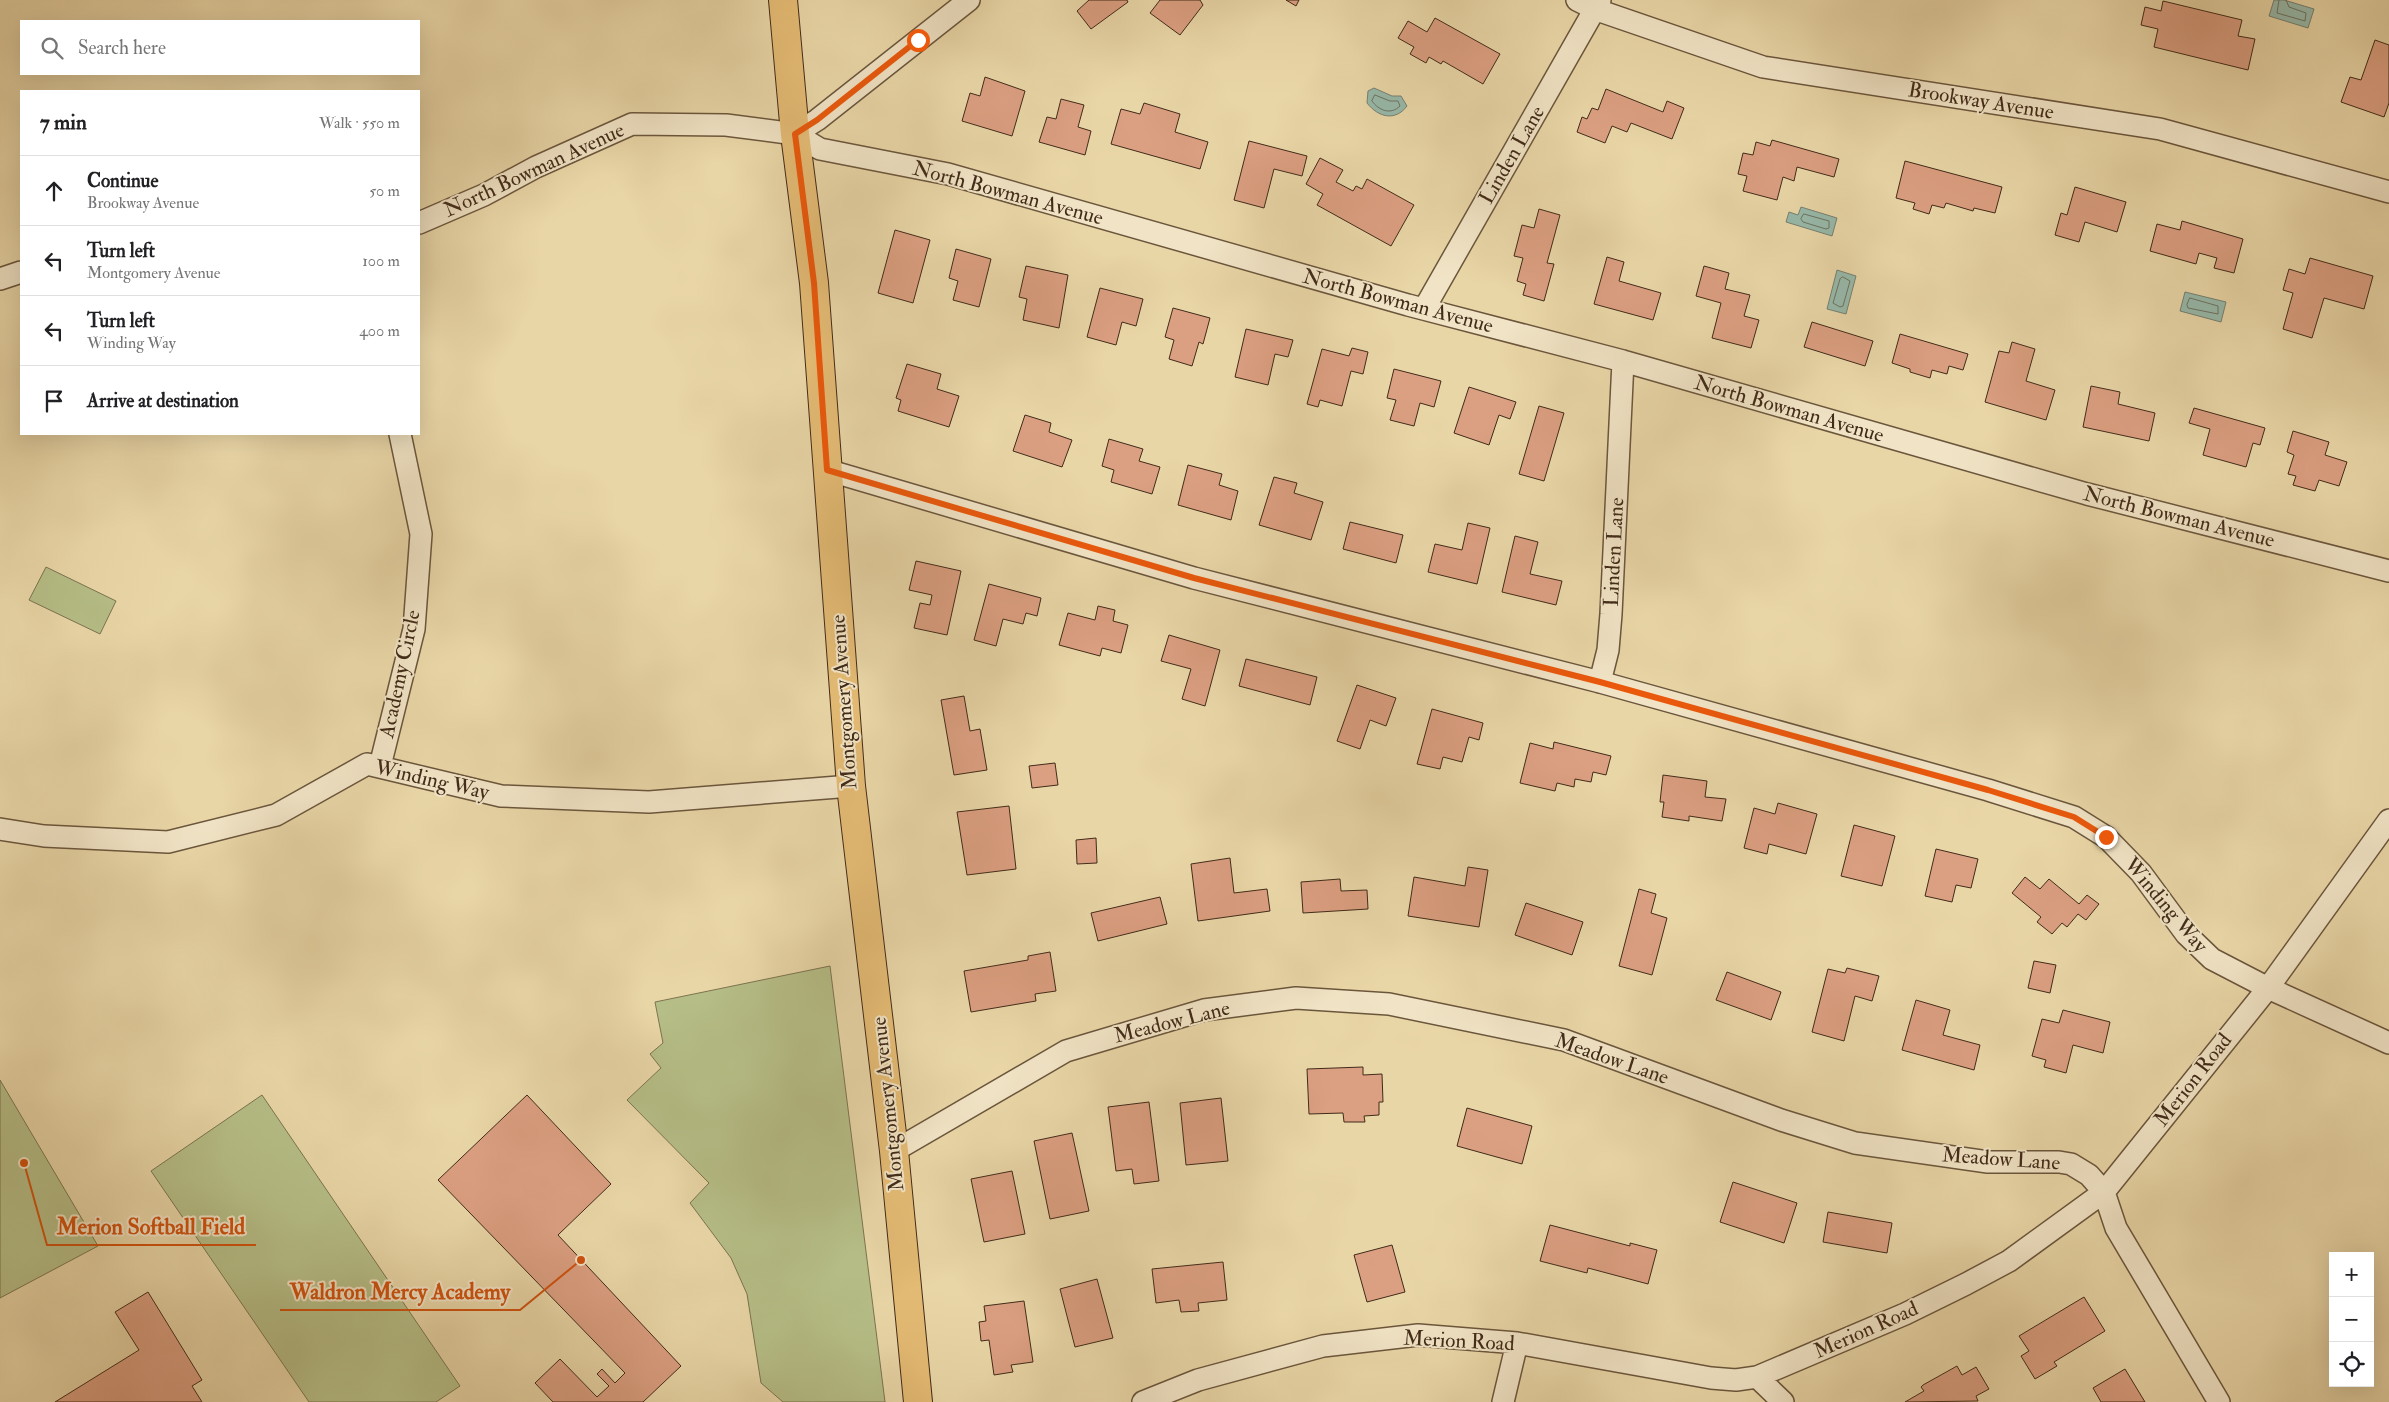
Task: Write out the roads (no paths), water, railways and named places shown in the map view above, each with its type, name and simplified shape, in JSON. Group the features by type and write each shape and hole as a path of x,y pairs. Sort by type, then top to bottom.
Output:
{"main road":[{"name":"Montgomery Avenue","path":"783,0 795,134 814,283 850,786 894,1150 918,1402"}],"street":[{"path":"795,134 817,120 969,0"},
{"name":"Brookway Avenue","path":"1591,3 1763,67 2160,129 2389,192"},
{"name":"Linden Lane","path":"1424,309 1591,3"},
{"name":"North Bowman Avenue","path":"420,223 484,195 536,167 632,124 726,125 795,134 820,149 948,174 1424,309 1624,361 2087,494 2389,571"},
{"path":"0,279 20,272"},
{"name":"Linden Lane","path":"1600,682 1608,650 1611,614 1624,361"},
{"name":"Academy Circle","path":"380,766 414,629 422,534 400,435"},
{"name":"Winding Way","path":"827,470 1194,578 1600,682 1988,790 2074,817 2106,837 2140,873 2186,934 2212,959 2268,988"},
{"name":"Winding Way","path":"0,829 44,836 168,842 276,815 367,764 500,796 649,802 850,786"},
{"name":"Merion Road","path":"1143,1402 1182,1395 1198,1380 1323,1346 1418,1335 1517,1343 1711,1378 1736,1380 1757,1377 1905,1314 2009,1261 2104,1192 2268,988 2389,820"},
{"path":"2268,988 2389,1043"},
{"name":"Meadow Lane","path":"894,1150 1066,1051 1204,1010 1296,998 1390,1004 1564,1040 1782,1120 1855,1142 1988,1162 2059,1162 2071,1164 2089,1175 2104,1192 2116,1228 2219,1402"},
{"path":"1503,1402 1517,1343"},
{"path":"1757,1377 1782,1402"}],"water":[{"path":"2274,0 2284,0 2314,9 2308,28 2269,16"},
{"path":"1374,88 1392,96 1401,96 1407,106 1392,116 1376,112 1367,103 1368,91"},
{"path":"1801,207 1837,218 1832,236 1786,222 1789,212 1798,215"},
{"path":"1837,270 1856,276 1846,314 1827,309"},
{"path":"2185,292 2226,302 2221,322 2180,311"}],"place":[{"name":"Merion Softball Field","path":"24,1163"},
{"name":"Waldron Mercy Academy","path":"581,1260"}]}
